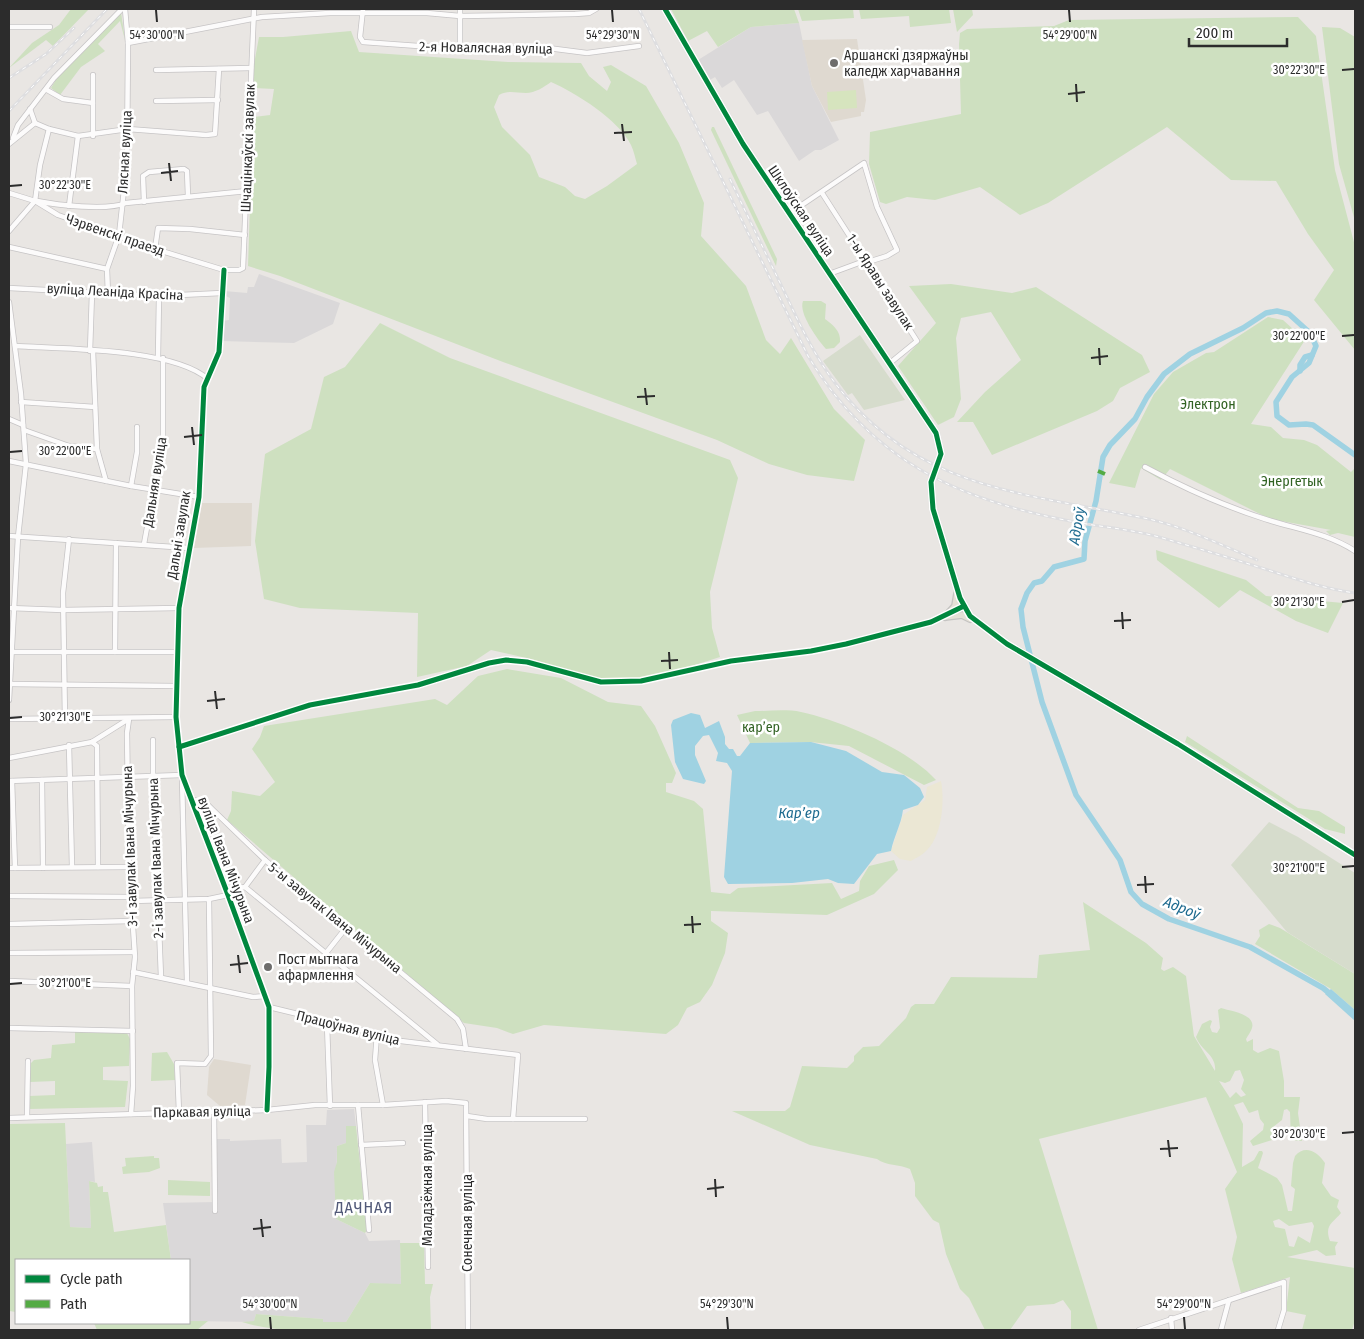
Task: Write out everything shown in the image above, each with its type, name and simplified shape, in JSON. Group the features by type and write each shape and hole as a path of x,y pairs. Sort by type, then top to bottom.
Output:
{"main road":[{"name":"Шклоўская вуліца","path":"665,9 709,88 938,438 941,454 931,482 930,497 956,587 965,608 978,624"},
{"path":"956,587 956,601 948,616 964,616 978,624 1007,644 1178,744 1355,855"}],"street":[{"name":"Лясная вуліца","path":"108,294 107,269 119,235 128,129 128,43 123,9"},
{"path":"11,142 18,125 47,90 54,78 123,9"},
{"name":"Шчацінкаўскі завулак","path":"224,270 240,270 243,268 254,9"},
{"path":"460,9 460,49"},
{"path":"128,43 254,18 330,11 427,11 460,16 575,14 589,13 596,9"},
{"name":"2-я Новалясная вуліца","path":"363,11 360,37 363,42 460,49 548,48 587,53 639,46"},
{"path":"9,26 50,27"},
{"path":"156,70 251,68"},
{"path":"30,109 36,123 49,129 78,136 93,136 128,129 206,135 215,134 219,69"},
{"path":"93,75 93,136"},
{"path":"47,90 63,99 93,103"},
{"path":"156,101 218,100"},
{"path":"11,142 36,123"},
{"path":"9,231 36,201 40,166 49,129"},
{"path":"69,206 78,136"},
{"path":"790,213 822,193 864,162 877,207 897,250 887,256 829,274"},
{"path":"144,202 143,176 149,172 187,170 188,196"},
{"path":"36,201 69,206 122,205 188,196 247,192"},
{"name":"Чэрвенскі праезд","path":"9,193 36,201 58,215 155,249 224,270"},
{"name":"1-ы Яравы завулак","path":"822,193 917,341 890,363"},
{"path":"155,249 158,228 199,229 245,234"},
{"path":"9,247 107,269"},
{"name":"Дальні завулак","path":"176,717 176,652 179,608 198,497 203,396 220,352 224,270"},
{"name":"вуліца Леаніда Красіна","path":"9,288 52,289 92,294 159,296 222,293"},
{"path":"92,294 92,351 97,449 106,481"},
{"name":"Дальняя вуліца","path":"144,544 163,441 159,296"},
{"path":"9,302 22,402 26,464 12,608 9,700"},
{"path":"15,346 161,358 190,366 208,379"},
{"path":"22,402 95,407"},
{"path":"9,419 69,446 97,449"},
{"path":"131,486 137,452 137,427"},
{"path":"9,461 131,486 198,497"},
{"path":"1145,468 1211,499 1264,519 1321,534 1355,551"},
{"path":"9,536 189,548"},
{"path":"65,720 63,593 69,539"},
{"path":"115,652 116,543"},
{"path":"12,608 64,610 179,608"},
{"path":"179,748 310,705 425,684 489,663 506,660 527,662 601,682 630,683 731,662 823,649 918,626 965,608"},
{"path":"10,652 176,652"},
{"path":"9,684 176,686"},
{"path":"9,719 65,720 176,717"},
{"name":"вуліца Івана Мічурына","path":"176,717 182,775 228,893 269,1008 269,1067 266,1110"},
{"path":"9,758 92,742 129,719"},
{"name":"3-і завулак Івана Мічурына","path":"129,719 129,867 134,952 132,986 134,1086 131,1114"},
{"name":"2-і завулак Івана Мічурына","path":"153,740 161,977"},
{"path":"92,742 97,746 99,779 98,868"},
{"path":"69,745 72,868"},
{"path":"15,868 11,781 182,775 187,982"},
{"path":"42,780 44,868"},
{"name":"5-ы завулак Івана Мічурына","path":"190,799 207,804 266,860 345,929 388,961 456,1019 463,1029 466,1049"},
{"path":"9,896 158,900 209,899 245,887 266,860"},
{"path":"9,868 129,867"},
{"path":"245,887 437,1044"},
{"path":"179,1112 177,1063 205,1064 210,1059 209,899"},
{"path":"9,924 132,921"},
{"path":"326,953 345,929"},
{"path":"9,953 134,952"},
{"path":"133,972 253,997 265,996"},
{"path":"9,981 132,986"},
{"name":"Працоўная вуліца","path":"269,1008 314,1018 327,1025 377,1034 402,1041 518,1055 513,1119"},
{"path":"327,1025 330,1106"},
{"path":"9,1028 133,1031"},
{"path":"377,1034 375,1060 382,1105"},
{"path":"428,1044 431,1038"},
{"path":"27,1117 28,1061"},
{"name":"Паркавая вуліца","path":"9,1118 266,1110 315,1105 382,1105 425,1102 466,1103 467,1116"},
{"name":"Маладзёжная вуліца","path":"425,1102 428,1267"},
{"path":"358,1105 369,1230"},
{"path":"214,1111 215,1211"},
{"path":"467,1116 487,1119 585,1120"},
{"name":"Сонечная вуліца","path":"467,1116 468,1330"},
{"path":"361,1145 403,1143"},
{"path":"1139,1330 1284,1282 1284,1310 1278,1330"},
{"path":"1221,1330 1230,1300"},
{"path":"1171,1318 1172,1330"}],"shaded area":[{"path":"799,23 812,86 839,140 821,150 815,150 799,161 768,111 757,115 734,80 722,88 715,77 710,80 698,60 751,27"},
{"name":"Аршанскі дзяржаўны каледж харчавання","path":"857,39 866,100 864,112 861,112 861,116 831,122 812,86 802,40"},
{"path":"259,274 340,303 333,324 294,343 221,341 222,321 229,320 230,298 224,295 224,291 247,293 248,287 254,287"},
{"path":"202,503 252,503 251,546 194,548"},
{"path":"214,1059 251,1065 245,1105 220,1106 207,1095 209,1067"},
{"path":"354,1109 356,1126 346,1126 346,1143 337,1146 336,1219 365,1233 369,1241 400,1240 401,1285 370,1283 346,1322 323,1322 323,1319 256,1314 254,1322 190,1321 190,1259 171,1259 163,1203 217,1202 216,1139 230,1139 230,1141 281,1139 282,1163 307,1162 306,1125 326,1125 327,1110"},
{"path":"92,1142 95,1182 89,1181 91,1228 70,1227 66,1144"}],"green space":[{"path":"71,9 89,9 53,46 46,40 9,68 32,43 59,25"},
{"path":"671,9 794,9 799,23 751,27 718,47 707,31 688,41"},
{"path":"798,9 853,9 854,18 802,21"},
{"path":"859,9 949,9 951,23 910,27 909,16 861,19"},
{"path":"953,9 972,9 973,15 957,32"},
{"path":"121,12 125,40 120,21 98,44 105,51 81,67 60,95 51,88 57,78"},
{"path":"1298,17 1316,36 1335,170 1355,246 1355,350 1314,300 1334,270 1308,234 1276,181 1231,180 1167,127 1048,203 1020,215 980,187 935,200 907,197 886,204 880,202 869,164 870,132 961,114 959,44 960,33 967,29 1054,26 1069,20"},
{"path":"1322,27 1340,28 1355,37 1355,221 1339,164"},
{"path":"351,31 359,52 508,62 581,63 589,76 607,91 611,82 603,67 611,65 646,86 679,143 704,203 701,236 746,286 766,340 780,354 791,338 834,409 865,440 854,481 807,475 769,464 717,440 503,362 280,276 248,266 253,117 270,115 274,89 254,88 254,64 259,37 283,37","holes":["551,82 596,108 617,126 631,145 637,164 585,199 575,196 565,187 539,177 530,155 502,127 494,107 499,95 503,93 533,92"]},
{"path":"856,90 857,108 828,110 827,92"},
{"path":"714,127 777,259 776,266 711,130"},
{"path":"951,284 1012,293 1036,287 1142,355 1150,372 1120,388 1113,401 1097,411 992,455 973,422 957,422 985,392 1021,360 991,312 961,318 956,338 961,399 954,417 938,425 898,366 936,323 909,286"},
{"path":"803,301 821,301 826,304 825,319 836,329 840,338 840,342 834,348 826,349 814,333 803,312"},
{"path":"1268,317 1283,320 1305,340 1251,424 1271,427 1283,438 1304,440 1317,445 1351,472 1355,468 1355,537 1338,533 1330,535 1326,531 1331,530 1270,519 1170,469 1161,480 1141,468 1135,488 1109,483 1154,394 1173,372 1206,353 1214,352"},
{"path":"380,323 450,358 730,460 738,478 710,592 712,628 720,657 654,678 594,680 535,660 491,650 467,666 417,677 418,613 300,608 264,599 255,541 265,454 311,429 324,377 345,367"},
{"path":"860,335 905,400 864,410 852,393 848,395 823,361"},
{"path":"1156,550 1246,580 1266,596 1343,603 1328,633 1296,621 1240,590 1219,608 1157,560"},
{"path":"507,669 561,678 608,702 641,706 655,726 676,773 672,783 666,783 666,792 694,801 703,809 711,892 730,894 738,888 832,883 841,899 859,891 860,881 869,866 894,860 898,870 874,894 827,915 711,911 711,921 728,933 725,953 712,985 700,1002 687,1008 678,1025 666,1034 544,1025 513,1034 497,1028 464,1023 227,820 231,811 232,791 260,796 275,782 252,749 260,737 264,726 435,699 447,705 478,676"},
{"name":"карʼер","path":"755,711 796,711 854,729 892,747 924,769 936,780 924,785 849,746 810,742 750,743 737,715"},
{"path":"1187,736 1298,808 1319,811 1345,827 1345,834 1325,829 1185,742"},
{"path":"1269,822 1298,837 1355,873 1355,974 1287,932 1231,865"},
{"path":"1083,902 1146,943 1163,958 1161,969 1164,971 1173,967 1186,976 1194,1036 1215,1071 1214,1061 1196,1037 1202,1024 1210,1020 1212,1021 1210,1027 1212,1032 1217,1033 1220,1028 1218,1010 1221,1008 1250,1019 1252,1028 1246,1039 1247,1042 1253,1039 1253,1050 1258,1053 1270,1048 1279,1051 1284,1081 1284,1097 1300,1097 1298,1113 1302,1141 1291,1140 1290,1112 1287,1109 1284,1110 1282,1120 1273,1127 1272,1140 1253,1146 1250,1141 1263,1130 1264,1124 1260,1119 1258,1110 1249,1113 1243,1102 1234,1105 1243,1124 1242,1167 1254,1160 1259,1151 1262,1151 1258,1168 1277,1178 1282,1185 1288,1211 1292,1211 1295,1189 1291,1186 1295,1156 1303,1150 1307,1150 1315,1153 1325,1163 1322,1183 1331,1196 1339,1200 1337,1207 1341,1213 1330,1225 1328,1231 1330,1241 1338,1242 1335,1247 1336,1255 1326,1256 1317,1250 1287,1257 1355,1268 1355,1320 1352,1330 1302,1330 1306,1315 1286,1311 1290,1277 1241,1293 1232,1259 1237,1237 1225,1189 1237,1172 1206,1097 1039,1139 1098,1330 1071,1330 1071,1311 1063,1300 1054,1304 1027,1306 1010,1330 985,1330 969,1298 960,1289 946,1254 939,1223 933,1220 915,1196 915,1183 910,1169 884,1163 877,1159 810,1145 732,1111 785,1111 790,1107 802,1066 847,1068 854,1061 854,1056 863,1047 879,1046 906,1018 911,1007 915,1004 934,1004 951,977 1037,978 1039,955 1090,950","holes":["1240,1070 1244,1080 1241,1089 1246,1095 1241,1097 1236,1092 1230,1098 1219,1081 1225,1083 1230,1081 1235,1071","1279,1219 1289,1226 1312,1222 1314,1226 1310,1243 1298,1236 1294,1247 1289,1246 1285,1229 1275,1227 1273,1221"]},
{"path":"1269,924 1280,928 1355,974 1355,1010 1331,989 1255,944 1260,936 1259,930"},
{"path":"75,1032 127,1033 130,1039 129,1066 103,1067 103,1080 128,1081 125,1107 29,1109 29,1096 55,1095 55,1081 30,1082 29,1065 34,1060 51,1058 52,1045 75,1043"},
{"path":"167,1052 174,1064 175,1080 151,1081 152,1053"},
{"path":"65,1123 70,1227 91,1228 89,1181 97,1183 98,1187 103,1186 103,1192 108,1192 114,1232 166,1225 171,1259 15,1259 15,1312 9,1311 9,1124"},
{"path":"346,1126 356,1126 367,1230 365,1233 336,1219 334,1172 337,1162 337,1146 346,1143"},
{"path":"154,1156 154,1158 159,1158 160,1168 149,1172 123,1174 122,1167 126,1166 125,1158"},
{"path":"168,1180 210,1182 210,1196 168,1195"},
{"path":"400,1243 424,1243 425,1284 433,1284 430,1297 431,1330 310,1332 263,1327 242,1322 254,1321 256,1314 323,1319 323,1322 346,1322 370,1283 401,1284"},
{"path":"190,1321 208,1321 197,1330 97,1330 94,1324 190,1324"}],"sand":[{"path":"941,781 943,799 941,819 939,829 931,846 911,861 900,859 891,851 903,815 925,800 927,787"}],"water":[{"name":"Карʼер","path":"691,713 700,715 705,728 719,721 725,737 725,744 729,749 733,749 737,756 740,756 750,743 811,742 846,751 882,772 904,775 920,788 924,797 918,805 903,810 891,851 877,854 854,884 838,883 828,879 792,883 728,884 724,877 732,771 727,763 716,761 718,753 709,735 703,736 695,746 695,755 706,781 704,784 683,779 675,762 671,725 673,720"},
{"path":"1331,989 1355,1010 1355,1021 1325,994"}],"waterway":[{"name":"Адроў","path":"1334,997 1323,988 1250,947 1169,919 1142,904 1131,892 1120,860 1076,795 1042,702 1023,627 1021,609 1027,593 1034,583 1042,581 1054,567 1084,559 1085,541 1096,501 1103,457 1110,445 1135,419 1147,397 1164,374 1190,354 1243,328 1266,313 1277,311 1289,314 1310,333 1316,346 1309,363 1292,377 1276,402 1277,416 1289,425 1313,425 1355,455"},
{"path":"1300,371 1300,365 1305,357 1312,355"}],"railway":[{"path":"9,111 107,9"},
{"path":"639,9 808,356 833,392 859,423 888,448 919,469 953,487 989,501 1070,521 1159,537 1313,584 1355,593"},
{"path":"9,78 46,54 74,28"},
{"path":"730,179 801,327 820,361 835,383 867,418 901,446 937,466 975,481 1015,493 1159,521 1202,536 1257,560"}],"marked path":[{"path":"1098,471 1105,474"}],"cycle path":[{"path":"665,9 743,144 936,433 941,454 931,482 933,509 960,598 970,616 1007,644 1178,744 1355,855"},
{"path":"224,270 219,352 204,387 199,497 179,608 176,717 182,775 269,1007 267,1110"},
{"path":"179,747 310,705 418,685 489,663 506,660 527,662 601,682 641,681 731,661 811,651 846,644 931,622 964,606"}],"place":[{"name":"Аршанскі дзяржаўны каледж харчавання","path":"834,63"},
{"name":"Пост мытнага афармлення","path":"268,967"}],"district":[{"name":"ДАЧНАЯ","path":"364,1207"}],"park label":[{"name":"Электрон","path":"1208,404"},
{"name":"Энергетык","path":"1292,481"}]}
